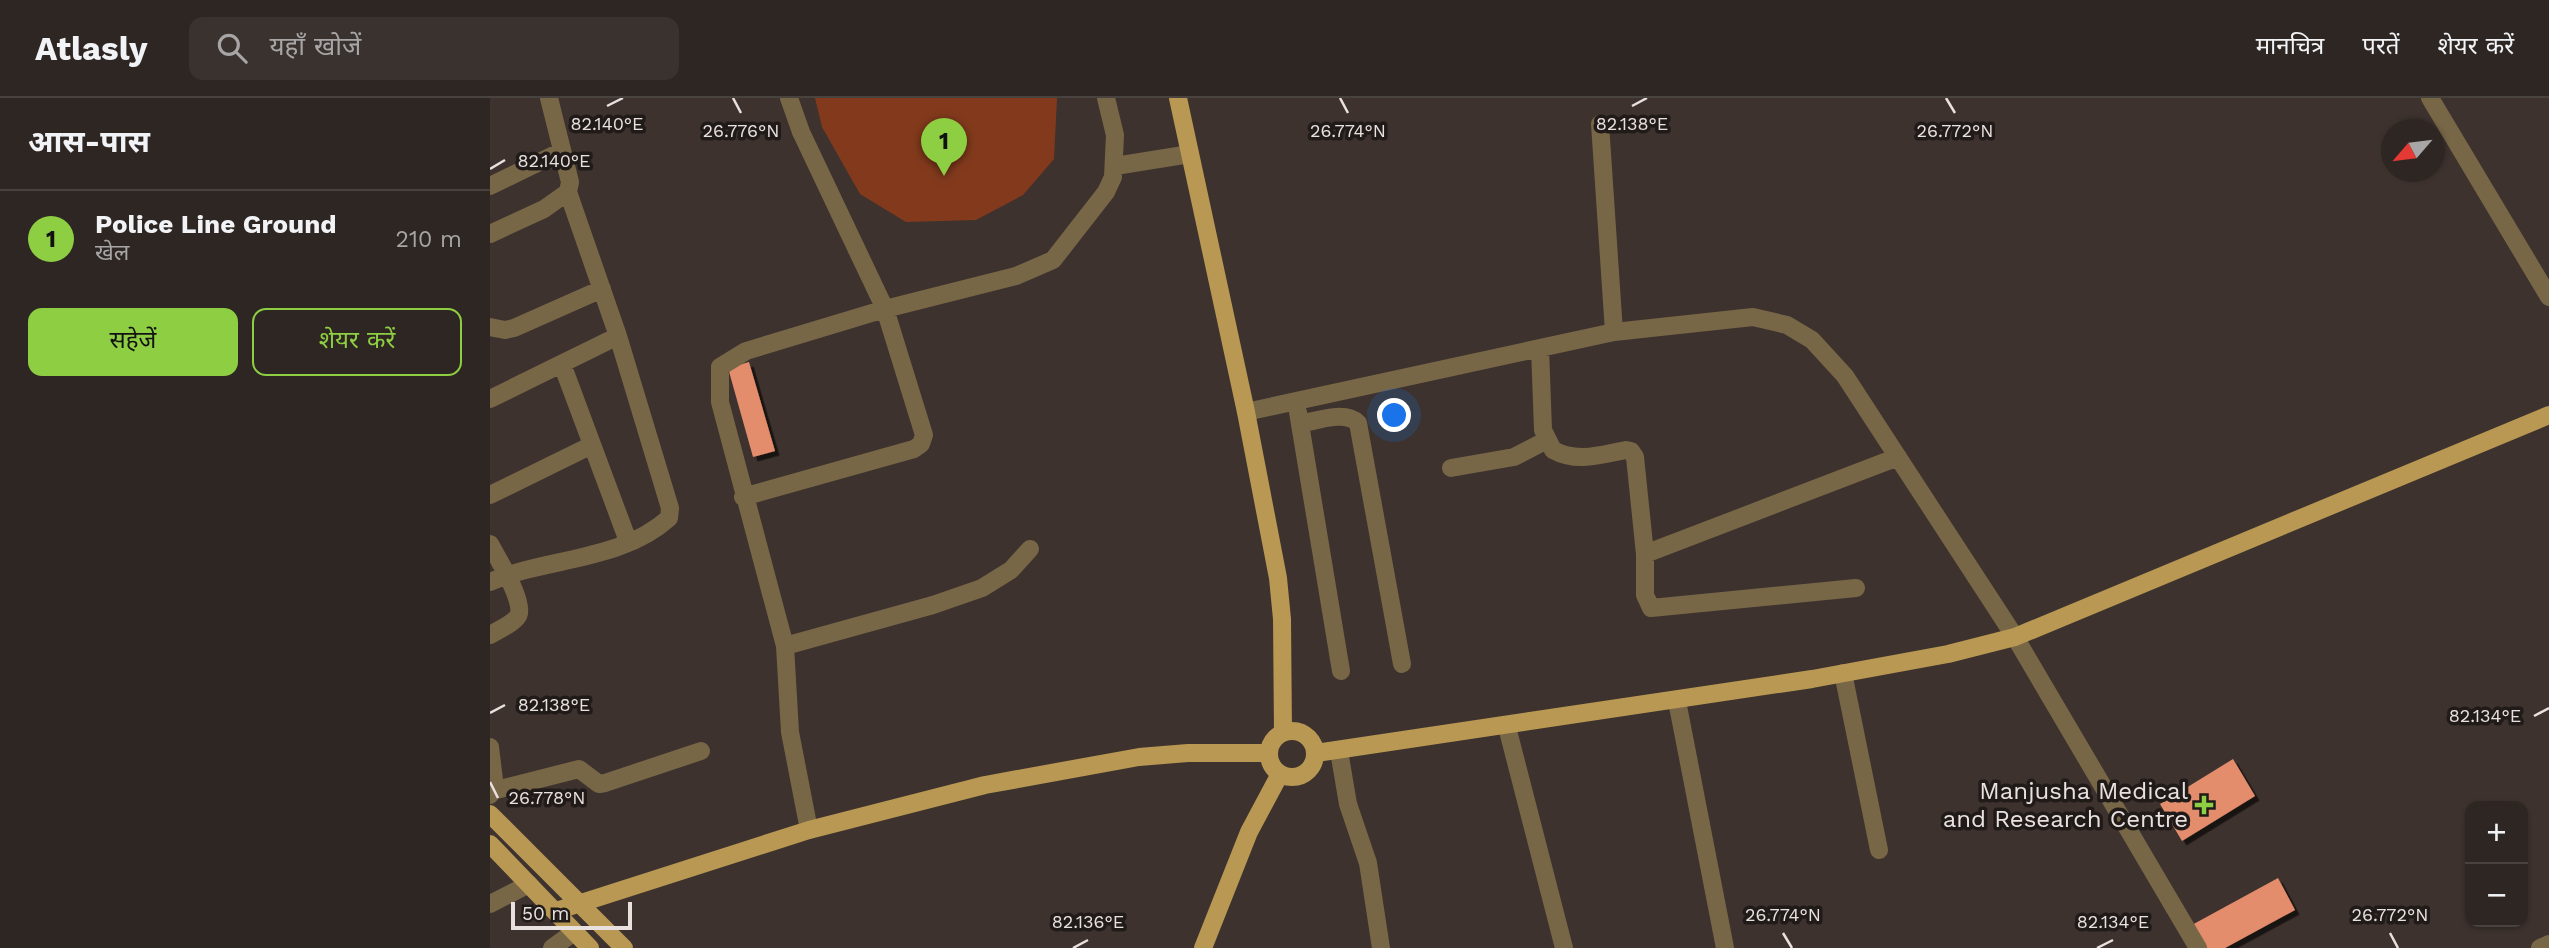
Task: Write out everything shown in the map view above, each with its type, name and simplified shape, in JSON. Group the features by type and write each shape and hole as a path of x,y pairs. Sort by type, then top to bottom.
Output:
{"main road":[{"path":"1178,98 1246,412 1278,578 1282,619 1283,733"},
{"path":"1315,753 1677,701 1948,654 2015,637 2549,415"},
{"path":"1297,731 1304,734 1314,746 1315,753 1307,772 1294,777 1280,774 1274,768 1269,754 1273,741 1283,733 1297,731"},
{"path":"556,911 809,830 985,785 1087,765 1188,753 1269,754"},
{"path":"1203,948 1253,823 1280,774"},
{"path":"490,814 624,948"},
{"path":"490,844 590,948"}],"street":[{"path":"498,579 566,562 628,541 669,518 670,508 618,335 568,192 570,182 549,98"},
{"path":"743,497 904,452 921,444 922,426 886,309 801,132 789,98"},
{"path":"809,830 790,732 785,646 743,497 720,402 720,368 746,351 886,309 1016,276 1053,260 1106,192 1115,166 1115,135 1106,98"},
{"path":"2430,98 2549,298"},
{"path":"1600,124 1614,332"},
{"path":"490,186 562,151"},
{"path":"1115,166 1190,154"},
{"path":"490,234 544,209 568,192"},
{"path":"490,327 505,330 514,328 602,289"},
{"path":"1246,412 1614,332 1753,317 1787,325 1812,340 1845,376 2015,637 2199,948"},
{"path":"490,399 618,335"},
{"path":"1540,348 1545,441 1553,450 1572,458 1631,451 1635,457 1646,603 1657,610 1856,588"},
{"path":"562,364 628,541"},
{"path":"1296,401 1341,671"},
{"path":"1300,424 1343,417 1353,418 1358,423 1402,664"},
{"path":"1451,468 1514,457 1545,441"},
{"path":"490,495 592,444"},
{"path":"1644,554 1898,457"},
{"path":"490,544 498,579 520,610 517,617 490,635"},
{"path":"785,646 973,592 1000,579 1030,549"},
{"path":"1843,673 1879,850"},
{"path":"1677,701 1725,948"},
{"path":"1507,727 1564,948"},
{"path":"490,747 494,770 491,793 579,769 598,784 605,783 701,751"},
{"path":"1339,751 1348,804 1368,863 1381,948"},
{"path":"490,904 529,884"},
{"path":"552,948 574,932"},
{"path":"2540,948 2549,944"}],"shaded area":[{"path":"815,98 1057,98 1054,159 1023,195 976,220 906,222 860,194 822,127"}],"building":[{"path":"749,362 775,451 753,457 728,368"},
{"path":"2233,759 2255,796 2182,841 2160,804"},
{"path":"2278,878 2295,910 2225,948 2202,948 2190,926"}],"place":[{"name":"Police Line Ground","path":"944,176"},
{"name":"Manjusha Medical and Research Centre","path":"2204,805"}]}
